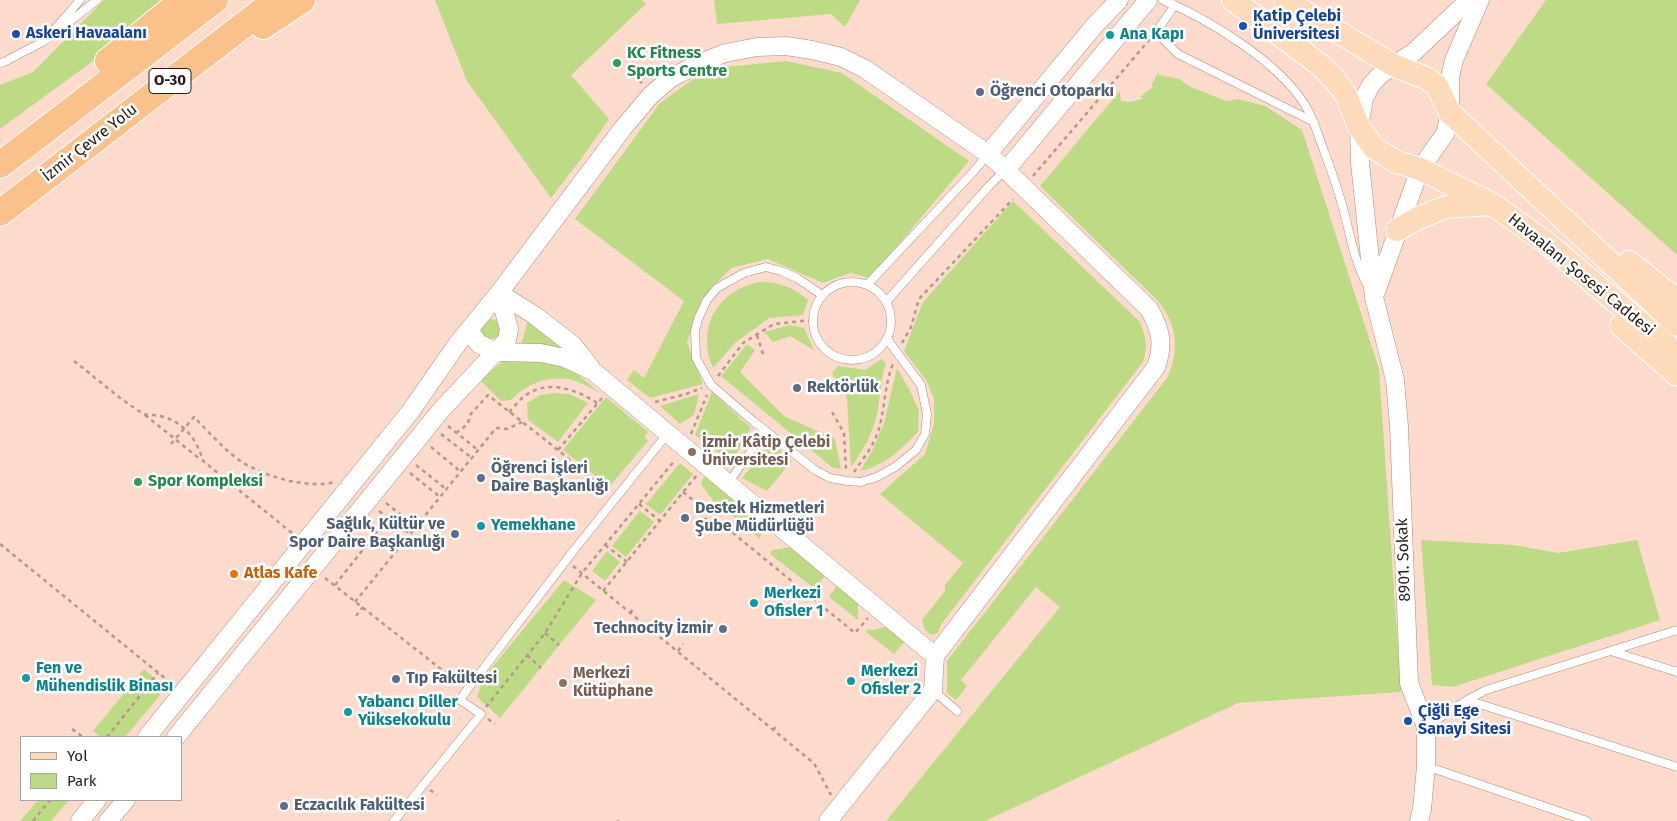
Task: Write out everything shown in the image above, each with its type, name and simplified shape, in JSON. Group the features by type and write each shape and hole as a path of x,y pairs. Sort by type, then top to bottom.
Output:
{"highway":[{"path":"40,135 82,81 183,0"},
{"name":"O-30","path":"0,165 215,0"},
{"name":"İzmir Çevre Yolu","path":"0,213 276,0"},
{"path":"66,163 115,137 283,11 302,0"}],"main road":[{"name":"Havaalanı Şosesi Caddesi","path":"1232,0 1319,64 1333,78 1345,93 1359,127 1374,148 1397,162 1420,169 1492,204 1549,245 1677,354"},
{"path":"1285,0 1393,65 1428,78 1437,86 1450,113"},
{"name":"Havaalanı Şosesi Caddesi","path":"1450,113 1677,324"},
{"path":"1397,230 1418,218 1446,208 1492,204"},
{"path":"1566,220 1619,254 1677,300"},
{"path":"1549,245 1620,325 1677,375"}],"street":[{"path":"988,154 1095,25 1119,0"},
{"path":"1006,170 1148,0"},
{"path":"1359,127 1364,98 1370,85 1381,74 1414,52 1469,0"},
{"path":"1374,297 1420,169 1445,134 1450,113 1450,78 1454,60 1480,0"},
{"path":"149,736 410,412 469,330 623,128 651,95 671,78 725,53 757,47 786,46 841,57 865,69 988,154 1149,309 1157,322 1161,353 1156,367 935,656 933,690 833,815"},
{"name":"8901. Sokak","path":"1359,127 1360,163 1374,297 1395,380 1399,426 1409,683 1426,727 1426,766 1419,821"},
{"path":"177,736 428,426 507,340 510,330 499,293"},
{"path":"499,293 534,315 573,345 593,370 935,656"},
{"path":"469,330 479,344 496,352 541,353 565,358 593,370"},
{"path":"80,821 96,801"},
{"path":"108,821 125,801"}],"lane":[{"path":"46,40 80,0"},
{"path":"0,63 46,40 97,0"},
{"path":"1163,0 1198,15 1260,58 1290,86 1305,104 1314,122 1342,203 1354,257 1374,297"},
{"path":"1175,5 1156,32 1178,54 1314,122"},
{"path":"867,285 988,154"},
{"path":"886,302 989,186 1006,170"},
{"path":"822,295 797,278 766,267 744,273 717,288 707,300 698,319 695,331 696,358 711,385 815,470 830,478 861,482 877,477 895,467 916,450 925,434 928,414 921,385 888,339"},
{"path":"855,282 867,285 878,292 886,302 891,314 891,327 888,339 880,349 868,357 856,361 842,360 830,354 820,345 814,333 812,320 815,306 822,295 832,287 843,283 855,282"},
{"path":"728,483 766,431"},
{"path":"394,821 480,714 460,700 668,432"},
{"path":"1426,727 1486,690 1677,630"},
{"path":"1610,651 1677,672"},
{"path":"933,690 958,711"},
{"path":"1468,700 1677,767"},
{"path":"1426,766 1587,821"}],"path":[{"path":"847,481 878,433 886,396 887,378 911,326 919,299 1024,187 1156,32"},
{"path":"633,76 643,84"},
{"path":"480,714 546,633 582,573 685,447 711,385 743,343 774,324 812,320"},
{"path":"757,334 764,357"},
{"path":"74,361 144,414 304,543"},
{"path":"636,406 686,394 711,385"},
{"path":"558,450 612,386"},
{"path":"509,412 526,395 551,387 566,388 581,393 597,403"},
{"path":"456,433 468,424 470,415 488,395 615,498"},
{"path":"832,412 844,432 847,481"},
{"path":"144,414 161,416 184,428 196,443 203,461"},
{"path":"171,444 194,417 242,462 270,475 297,482 327,484 359,475"},
{"path":"355,602 496,428 507,429 522,422"},
{"path":"428,426 456,433 478,450"},
{"path":"428,426 472,458"},
{"path":"428,426 461,472"},
{"path":"401,460 446,489"},
{"path":"401,460 440,497"},
{"path":"603,591 706,464"},
{"path":"683,492 855,633 868,618"},
{"path":"370,497 416,527"},
{"path":"370,497 388,518 410,534"},
{"path":"639,504 660,520"},
{"path":"704,521 709,514"},
{"path":"335,585 388,518"},
{"path":"0,544 183,693"},
{"path":"605,545 626,563"},
{"path":"566,561 815,765 833,815"},
{"path":"313,568 468,690"},
{"path":"356,616 362,607"},
{"path":"630,613 635,607"},
{"path":"640,636 646,626"},
{"path":"546,633 560,645"},
{"path":"677,652 683,644"},
{"path":"527,655 541,668"},
{"path":"108,736 158,672"},
{"path":"773,730 778,724"},
{"path":"72,729 82,736"},
{"path":"33,821 49,801"}],"green space":[{"path":"104,0 163,0 93,61 0,129 0,85 33,72"},
{"path":"435,0 642,0 646,4 571,75 609,119 551,198 467,81"},
{"path":"714,0 860,0 845,27 831,14 717,24"},
{"path":"1546,0 1677,0 1677,255 1486,84"},
{"path":"786,61 842,73 969,161 870,278 850,273 823,283 768,259 731,268 702,299 687,342 703,384 650,398 627,380 634,370 644,378 684,301 575,219 660,103 692,80 725,67"},
{"path":"1158,72 1159,75 1179,79 1191,87 1226,101 1238,99 1265,106 1302,130 1379,369 1401,692 1238,703 985,821 886,821 1060,607 1036,587 961,680 967,686 956,700 947,693 947,661 1167,378 1171,368 1174,358 1175,338 1170,320 1159,302 1040,186 1120,91 1121,101 1131,102 1142,99 1141,96 1153,87 1151,86"},
{"path":"1013,201 1140,322 1146,342 1145,356 1143,362 940,626 938,633 931,635 925,630 922,620 945,591 945,585 963,563 880,494 925,454 934,424 934,399 926,380 904,351 923,302"},
{"path":"760,282 786,286 802,295 808,300 803,315 769,318 735,343 713,368 708,353 707,338 709,325 714,313 732,293 745,286"},
{"path":"529,317 576,354 520,348"},
{"path":"491,319 498,322 501,329 498,336 491,339 484,336 481,329 484,322"},
{"path":"790,325 804,328 814,350 790,336 773,342 764,332"},
{"path":"747,344 755,350 740,372 784,416 835,439 841,469 833,468 721,376"},
{"path":"523,359 556,364 575,372 600,393 578,382 566,379 549,379 532,385 511,400 501,401 480,380 502,362"},
{"path":"881,359 886,363 875,422 867,442 851,467 847,399 832,373 838,366 865,370"},
{"path":"897,368 919,411 918,432 885,461 860,471 873,449 884,423"},
{"path":"712,392 751,428 733,459 727,459 695,435"},
{"path":"554,393 569,394 588,403 558,442 528,420 527,403 540,395"},
{"path":"699,394 694,415 680,424 660,406"},
{"path":"606,397 648,432 644,437 648,441 609,487 563,450"},
{"path":"771,442 792,461 767,491 742,478"},
{"path":"680,463 693,474 660,515 646,504"},
{"path":"704,476 762,524 760,539 730,514 722,513 701,484"},
{"path":"640,511 654,522 626,557 612,546"},
{"path":"1421,540 1514,545 1558,553 1637,540 1660,620 1453,687 1432,685"},
{"path":"790,547 825,576 815,589 770,554 773,550"},
{"path":"607,551 620,562 605,581 592,571"},
{"path":"564,580 596,600 500,718 477,697 484,677"},
{"path":"837,585 858,601 858,620 829,597"},
{"path":"889,626 906,640 894,654 866,632 868,629 872,630"},
{"path":"144,669 166,688 126,736 99,736 93,731"},
{"path":"37,801 68,801 51,821 20,821"}],"place":[{"name":"Katip Çelebi Üniversitesi","path":"1243,26"},
{"name":"Askeri Havaalanı","path":"16,34"},
{"name":"Ana Kapı","path":"1110,35"},
{"name":"KC Fitness Sports Centre","path":"617,63"},
{"name":"Öğrenci Otoparkı","path":"980,92"},
{"name":"Rektörlük","path":"797,388"},
{"name":"İzmir Kâtip Çelebi Üniversitesi","path":"692,452"},
{"name":"Öğrenci İşleri Daire Başkanlığı","path":"481,478"},
{"name":"Spor Kompleksi","path":"138,482"},
{"name":"Destek Hizmetleri Şube Müdürlüğü","path":"685,518"},
{"name":"Yemekhane","path":"481,526"},
{"name":"Sağlık, Kültür ve Spor Daire Başkanlığı","path":"455,534"},
{"name":"Atlas Kafe","path":"234,574"},
{"name":"Merkezi Ofisler 1","path":"754,603"},
{"name":"Technocity İzmir","path":"723,629"},
{"name":"Fen ve Mühendislik Binası","path":"26,678"},
{"name":"Tıp Fakültesi","path":"396,679"},
{"name":"Merkezi Ofisler 2","path":"851,681"},
{"name":"Merkezi Kütüphane","path":"563,683"},
{"name":"Yabancı Diller Yüksekokulu","path":"348,712"},
{"name":"Çiğli Ege Sanayi Sitesi","path":"1408,721"},
{"name":"Eczacılık Fakültesi","path":"284,806"}]}
